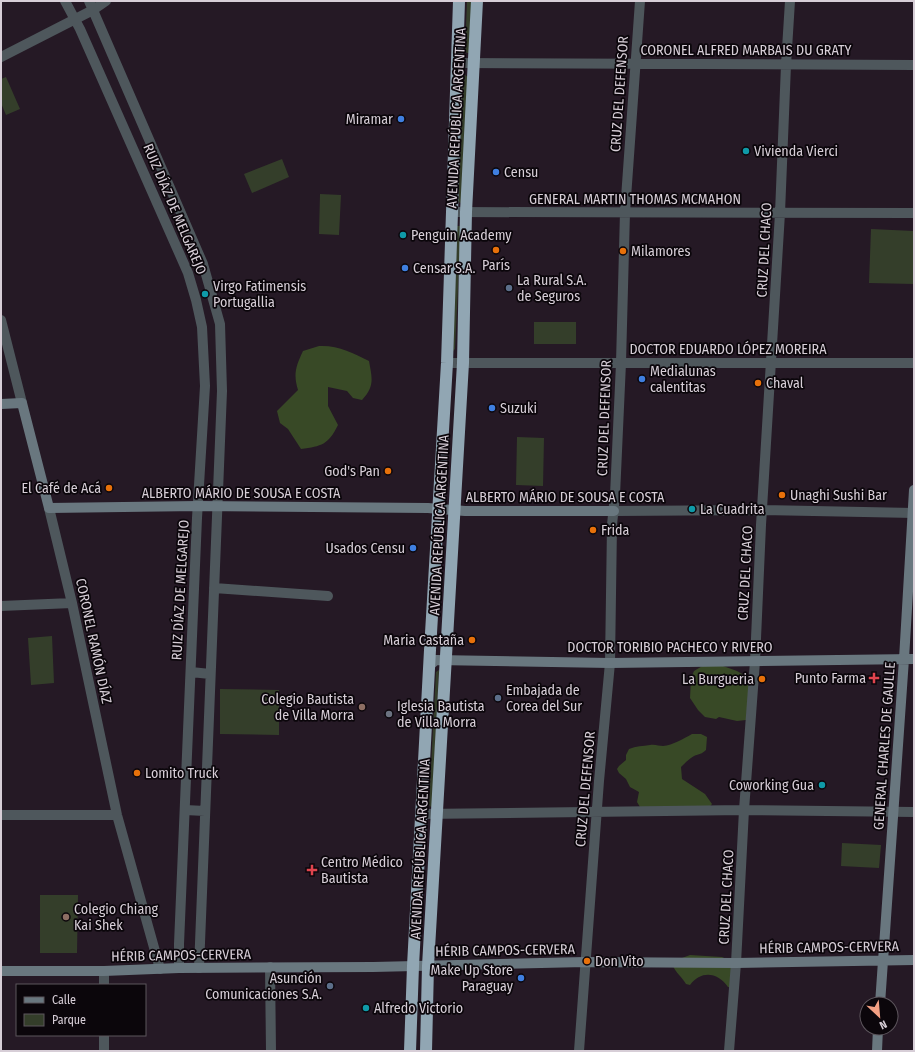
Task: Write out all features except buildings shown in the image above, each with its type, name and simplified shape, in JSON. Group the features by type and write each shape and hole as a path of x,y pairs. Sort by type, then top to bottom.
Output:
{"highway":[{"name":"AVENIDA REPÚBLICA ARGENTINA","path":"426,1051 428,966 438,814 437,632 431,621 447,363 459,1"},
{"name":"AVENIDA REPÚBLICA ARGENTINA","path":"410,1051 421,814 455,510 463,364 466,212 477,1"}],"street":[{"name":"RUIZ DÍAZ DE MELGAREJO","path":"66,1 74,20 80,29 188,272 202,327 205,386 198,506 179,968"},
{"path":"1,57 74,20 91,5 106,1"},
{"name":"CRUZ DEL DEFENSOR","path":"579,1051 610,663 612,525 614,511 621,363 625,212 640,1"},
{"name":"CRUZ DEL CHACO","path":"728,1051 736,963 744,810 755,661 780,213 790,1"},
{"name":"RUIZ DÍAZ DE MELGAREJO","path":"91,5 203,264 220,324 222,391 199,968"},
{"name":"CORONEL ALFRED MARBAIS DU GRATY","path":"457,63 914,65"},
{"name":"GENERAL MARTIN THOMAS MCMAHON","path":"452,212 914,213"},
{"path":"167,223 181,216"},
{"name":"CORONEL RAMÓN DÍAZ","path":"1,320 72,603 117,815 160,969"},
{"path":"203,352 221,353"},
{"name":"DOCTOR EDUARDO LÓPEZ MOREIRA","path":"447,363 914,363"},
{"path":"1,404 22,403"},
{"name":"GENERAL CHARLES DE GAULLE","path":"880,996 893,812 909,659 914,490"},
{"name":"ALBERTO MÁRIO DE SOUSA E COSTA","path":"49,508 218,506 438,508 466,511 763,510 913,513"},
{"path":"214,588 328,596"},
{"path":"1,606 72,603"},
{"name":"DOCTOR TORIBIO PACHECO Y RIVERO","path":"437,662 610,663 909,659"},
{"path":"191,672 210,674"},
{"path":"185,810 205,811"},
{"path":"421,814 744,810 914,812"},
{"path":"1,815 117,815"},
{"name":"HÉRIB CAMPOS-CERVERA","path":"1,971 104,971 179,968 428,966 585,962 736,963 914,960"},
{"path":"270,967 271,1051"},
{"path":"104,971 104,984"},
{"path":"104,1036 104,1051"},
{"path":"877,1051 878,1036"}],"green space":[{"path":"467,1 472,1 469,53 465,51"},
{"path":"465,75 468,77 462,202 460,203 458,201 463,77"},
{"path":"6,77 20,109 6,115 1,103 1,79"},
{"path":"282,159 289,177 252,193 244,174"},
{"path":"320,194 341,195 339,235 319,234"},
{"path":"457,226 460,226 461,228 455,349 453,351"},
{"path":"871,229 914,231 914,284 869,283"},
{"path":"534,322 576,322 576,344 534,344"},
{"path":"319,346 339,348 369,361 372,382 369,390 362,400 353,398 347,391 328,387 328,406 338,425 331,437 324,443 314,447 301,449 288,429 280,423 277,411 298,390 296,370 303,351"},
{"path":"517,437 544,438 543,486 516,485"},
{"path":"52,636 54,683 31,685 28,638"},
{"path":"704,665 723,666 737,671 751,679 746,720 737,721 719,717 716,719 705,717 698,710 690,698 691,678 694,671"},
{"path":"439,670 431,807 429,805 436,672"},
{"path":"220,689 279,690 279,735 220,734"},
{"path":"692,734 701,734 707,737 706,750 692,757 681,767 682,779 705,794 712,804 707,810 640,807 637,802 639,792 630,787 626,779 617,769 626,760 626,755 629,749 652,745 663,746 678,742"},
{"path":"842,843 881,845 879,868 841,866"},
{"path":"40,895 78,895 77,953 40,953"},
{"path":"690,955 722,957 733,962 733,988 728,987 719,978 709,975 699,977 690,985 686,984 673,966 682,958"}],"place":[{"name":"Miramar","path":"401,119"},
{"name":"Vivienda Vierci","path":"746,151"},
{"name":"Censu","path":"496,172"},
{"name":"Penguin Academy","path":"403,235"},
{"name":"París","path":"496,250"},
{"name":"Milamores","path":"623,251"},
{"name":"Censar S.A.","path":"405,268"},
{"name":"La Rural S.A. de Seguros","path":"509,288"},
{"name":"Virgo Fatimensis Portugallia","path":"205,294"},
{"name":"Medialunas calentitas","path":"642,379"},
{"name":"Chaval","path":"758,383"},
{"name":"Suzuki","path":"492,408"},
{"name":"God's Pan","path":"388,471"},
{"name":"El Café de Acá","path":"109,488"},
{"name":"Unaghi Sushi Bar","path":"782,495"},
{"name":"La Cuadrita","path":"692,509"},
{"name":"Frida","path":"593,530"},
{"name":"Usados Censu","path":"413,548"},
{"name":"Maria Castaña","path":"472,640"},
{"name":"Punto Farma","path":"874,678"},
{"name":"La Burgueria","path":"762,679"},
{"name":"Embajada de Corea del Sur","path":"498,698"},
{"name":"Colegio Bautista de Villa Morra","path":"362,707"},
{"name":"Iglesia Bautista de Villa Morra","path":"389,714"},
{"name":"Lomito Truck","path":"137,773"},
{"name":"Coworking Gua","path":"822,785"},
{"name":"Centro Médico Bautista","path":"312,870"},
{"name":"Colegio Chiang Kai Shek","path":"66,917"},
{"name":"Don Vito","path":"587,961"},
{"name":"Make Up Store Paraguay","path":"521,978"},
{"name":"Asunción Comunicaciones S.A.","path":"330,986"},
{"name":"Alfredo Victorio","path":"366,1008"}]}
